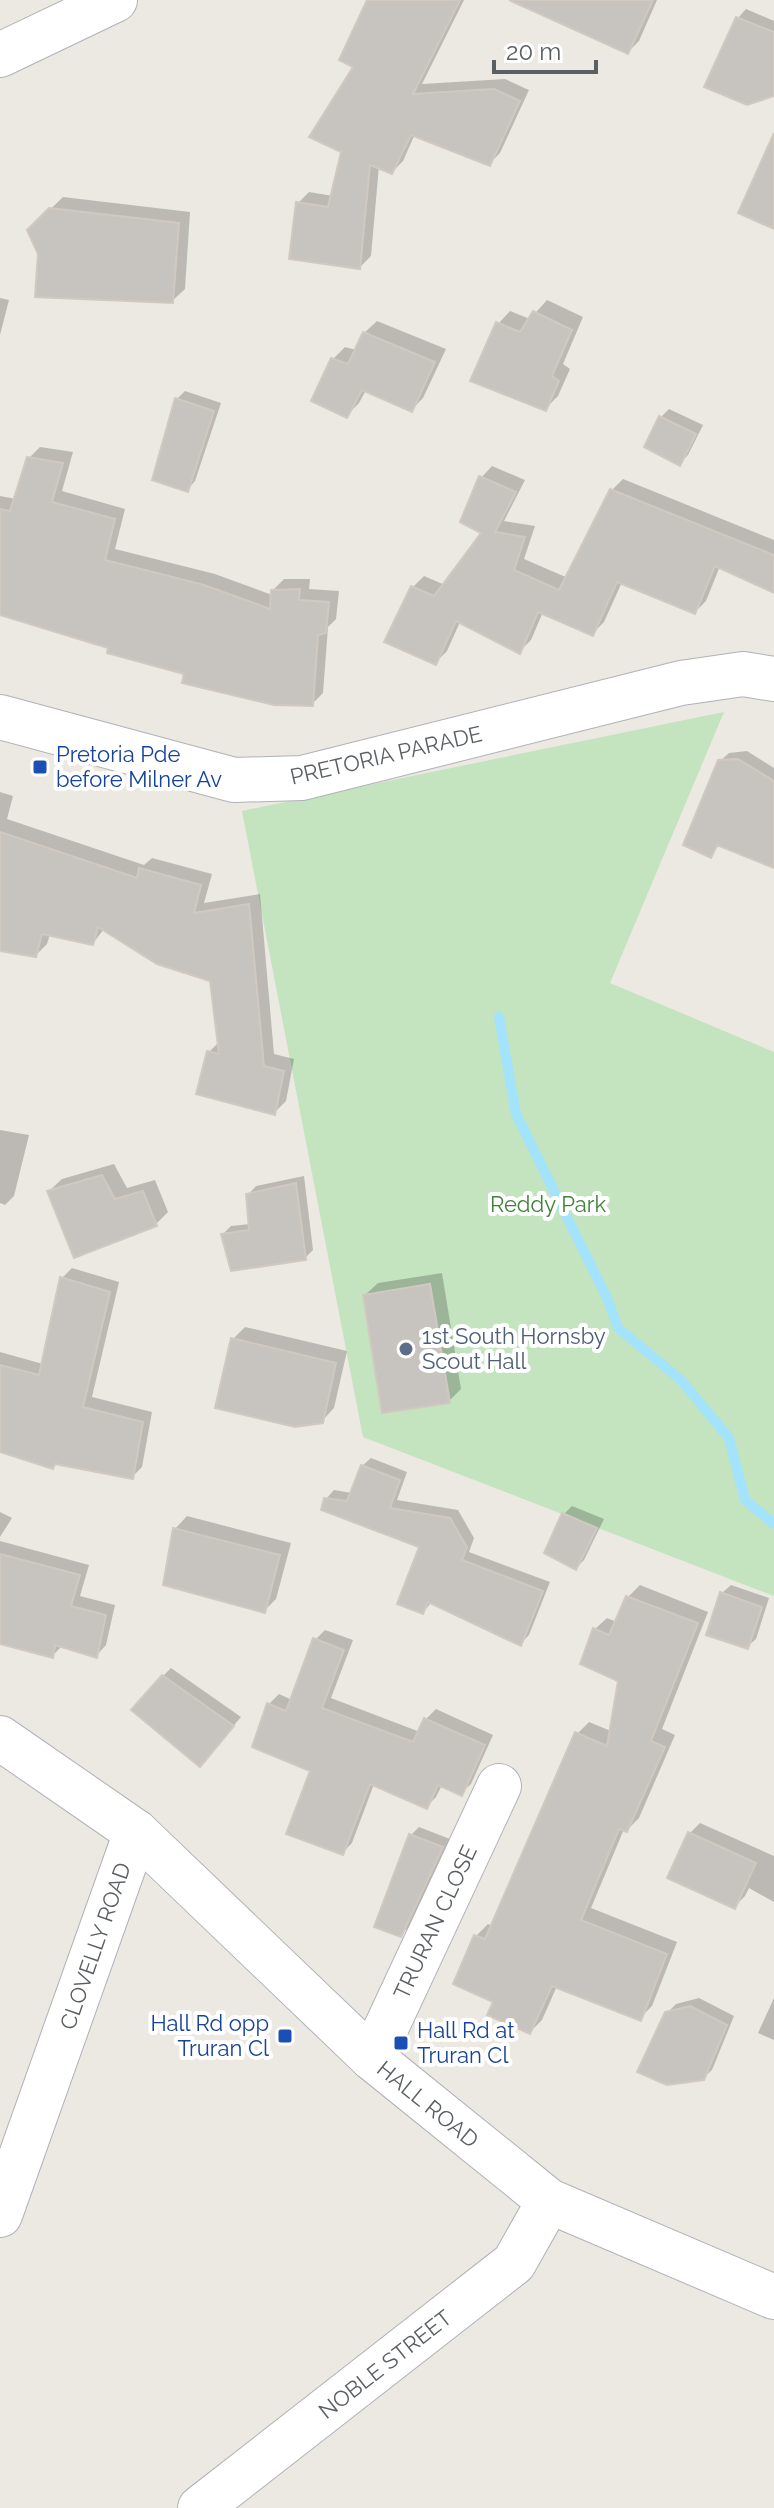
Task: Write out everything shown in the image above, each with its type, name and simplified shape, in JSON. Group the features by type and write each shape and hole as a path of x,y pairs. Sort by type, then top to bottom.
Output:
{"street":[{"path":"0,55 115,0"},
{"name":"PRETORIA PARADE","path":"0,717 234,780 302,778 681,683 743,674 774,679"},
{"path":"0,1738 136,1832"},
{"name":"TRURAN CLOSE","path":"372,2058 499,1786"},
{"name":"HALL ROAD","path":"136,1832 372,2058 549,2201 774,2297"},
{"name":"CLOVELLY ROAD","path":"0,2215 136,1832"},
{"name":"NOBLE STREET","path":"200,2508 514,2263 549,2201"}],"green space":[{"name":"Reddy Park","path":"724,712 610,983 774,1052 774,1596 363,1437 242,811"}],"building":[{"path":"367,0 460,0 413,94 494,89 520,101 490,166 411,135 392,174 370,165 360,269 289,259 296,202 328,207 341,152 309,137 353,67 339,60"},
{"path":"509,0 653,0 628,54"},
{"path":"736,17 774,32 774,96 747,105 704,87"},
{"path":"774,133 774,229 738,213"},
{"path":"49,208 179,223 173,303 35,297 38,254 27,230"},
{"path":"533,311 572,330 552,376 559,381 546,411 470,381 496,322 520,332"},
{"path":"363,332 435,362 412,412 362,390 347,418 311,401 331,358 348,364"},
{"path":"175,398 214,411 188,492 152,480"},
{"path":"659,416 696,434 680,466 644,447"},
{"path":"27,457 63,463 52,502 115,519 105,560 204,585 270,609 271,590 300,589 299,600 329,602 326,633 318,635 313,706 274,705 182,683 184,674 107,653 108,648 0,615 0,509 10,511"},
{"path":"479,476 516,492 495,532 525,537 514,570 559,590 610,489 774,555 774,593 715,566 695,614 617,582 593,636 538,612 520,654 456,621 436,665 384,642 411,586 434,596 481,533 460,522"},
{"path":"738,759 774,781 774,868 717,845 711,858 683,845 718,760"},
{"path":"0,832 137,878 139,868 201,885 194,913 249,904 264,1066 284,1071 275,1115 196,1094 207,1051 219,1054 210,981 157,964 98,927 93,945 42,934 36,957 0,951"},
{"path":"102,1175 115,1199 143,1191 157,1226 74,1258 47,1191"},
{"path":"296,1183 306,1260 231,1271 221,1234 249,1230 246,1194"},
{"path":"60,1277 110,1292 83,1407 143,1422 133,1479 55,1464 53,1469 0,1452 0,1365 39,1375"},
{"name":"1st South Hornsby Scout Hall","path":"430,1284 450,1403 382,1413 363,1295"},
{"path":"231,1338 336,1363 323,1423 295,1427 215,1408"},
{"path":"361,1465 400,1480 390,1508 450,1518 467,1547 462,1560 543,1591 521,1646 428,1602 423,1614 397,1604 419,1547 321,1510 324,1498 347,1501"},
{"path":"562,1513 597,1528 576,1570 544,1553"},
{"path":"173,1528 280,1555 265,1613 163,1585"},
{"path":"0,1554 80,1575 71,1606 106,1615 97,1658 55,1645 53,1658 0,1644"},
{"path":"720,1592 762,1607 748,1649 706,1635"},
{"path":"626,1596 698,1623 651,1741 665,1747 627,1832 619,1829 581,1920 667,1954 641,2021 552,1986 530,2034 487,2015 493,2002 453,1984 474,1935 485,1939 575,1732 607,1746 618,1681 580,1664 593,1628 609,1635"},
{"path":"313,1638 344,1650 322,1708 413,1742 424,1718 485,1745 462,1796 438,1785 427,1809 370,1784 343,1855 286,1834 310,1771 252,1747 267,1703 286,1711"},
{"path":"162,1675 234,1726 200,1767 131,1710"},
{"path":"688,1832 756,1863 735,1909 667,1878"},
{"path":"409,1834 443,1847 401,1937 374,1927"},
{"path":"690,2006 727,2025 704,2080 667,2085 637,2072 665,2012"}],"waterway":[{"path":"499,1017 516,1114 607,1298 618,1328 681,1380 729,1438 745,1500 774,1524"}],"place":[{"name":"Pretoria Pde before Milner Av","path":"40,767"},
{"name":"1st South Hornsby Scout Hall","path":"406,1349"},
{"name":"Hall Rd opp Truran Cl","path":"285,2036"},
{"name":"Hall Rd at Truran Cl","path":"401,2043"}]}
